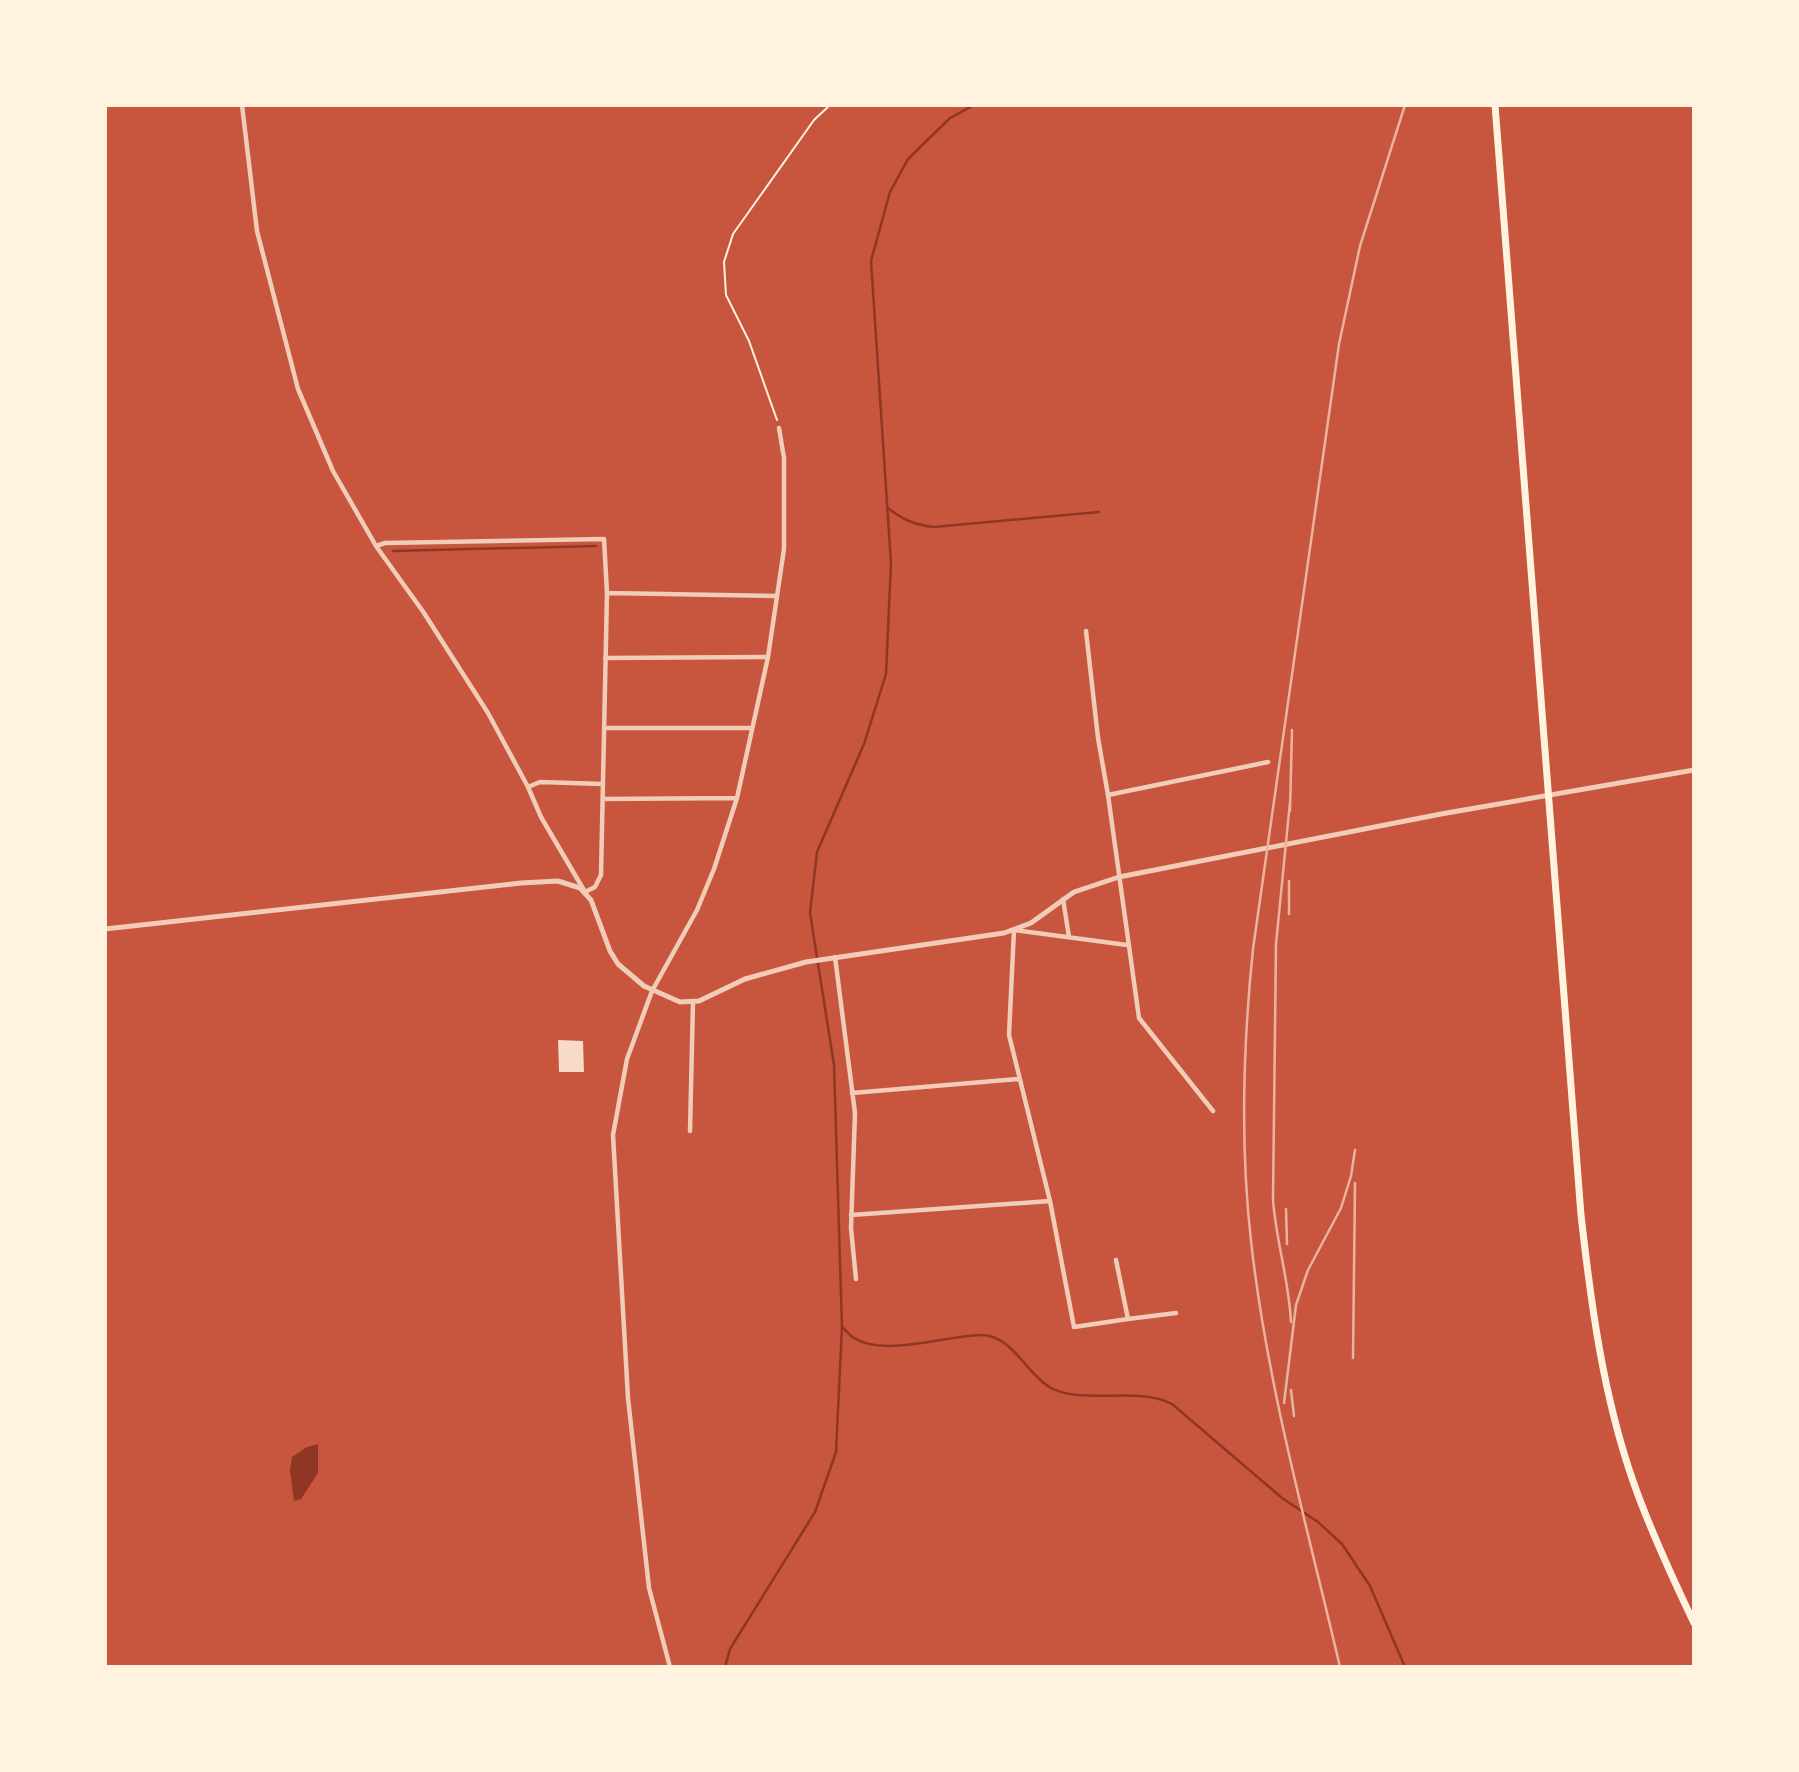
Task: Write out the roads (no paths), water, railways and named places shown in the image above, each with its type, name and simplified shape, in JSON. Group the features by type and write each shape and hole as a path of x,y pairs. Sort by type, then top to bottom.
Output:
{"main road":[{"path":"1495,105 1581,1215 1591,1300 1601,1356 1632,1478 1694,1623"}],"street":[{"path":"242,105 257,230 298,389 333,471 376,546 424,613 488,713 541,817 594,905 614,958 629,975 652,991 680,1002 693,1002 746,978 806,962 1014,930 1031,923 1063,898 1089,886 1119,877 1267,846 1694,771"},
{"path":"670,1667 649,1588 628,1398 613,1135 627,1059 652,991 698,910 737,798 768,657 784,549 784,458 779,428"},
{"path":"376,546 385,543 604,539 607,593 601,875 595,887 585,892"},
{"path":"607,593 777,596"},
{"path":"1086,631 1098,738 1139,1018 1213,1111"},
{"path":"605,658 768,657"},
{"path":"604,728 752,727"},
{"path":"1108,795 1268,762"},
{"path":"528,787 540,782 603,784"},
{"path":"603,799 737,798"},
{"path":"105,929 521,883 558,881 575,885 585,892"},
{"path":"1063,898 1069,937"},
{"path":"1014,930 1127,945"},
{"path":"1014,930 1009,1035 1050,1201 1074,1327 1176,1313"},
{"path":"832,958 855,1113 851,1215 856,1279"},
{"path":"690,1131 693,1002"},
{"path":"852,1093 1018,1079"},
{"path":"851,1215 1050,1201"},
{"path":"1116,1260 1128,1319"}],"waterway":[{"path":"725,1667 730,1649 815,1512 836,1452 842,1327 834,1065 810,913 817,852 864,744 886,674 891,563 871,261 890,192 908,159 950,118 974,105"},
{"path":"888,508 909,521 934,527 1099,512"},
{"path":"393,551 596,546"},
{"path":"842,1327 854,1338 881,1346 966,1336 991,1336 1010,1348 1042,1382 1064,1393 1143,1396 1172,1404 1282,1498 1318,1522 1342,1544 1370,1586 1405,1667"}],"railway":[{"path":"1340,1667 1277,1402 1258,1295 1245,1168 1245,1058 1253,949 1339,344 1360,246 1405,105"},
{"path":"1290,811 1292,730"},
{"path":"1290,802 1276,944 1273,1200 1291,1322"},
{"path":"1289,881 1289,914"},
{"path":"1284,1403 1296,1305 1308,1270 1341,1208 1351,1176 1355,1150"},
{"path":"1353,1358 1355,1183"},
{"path":"1286,1209 1287,1244"},
{"path":"1291,1390 1294,1416"}]}
